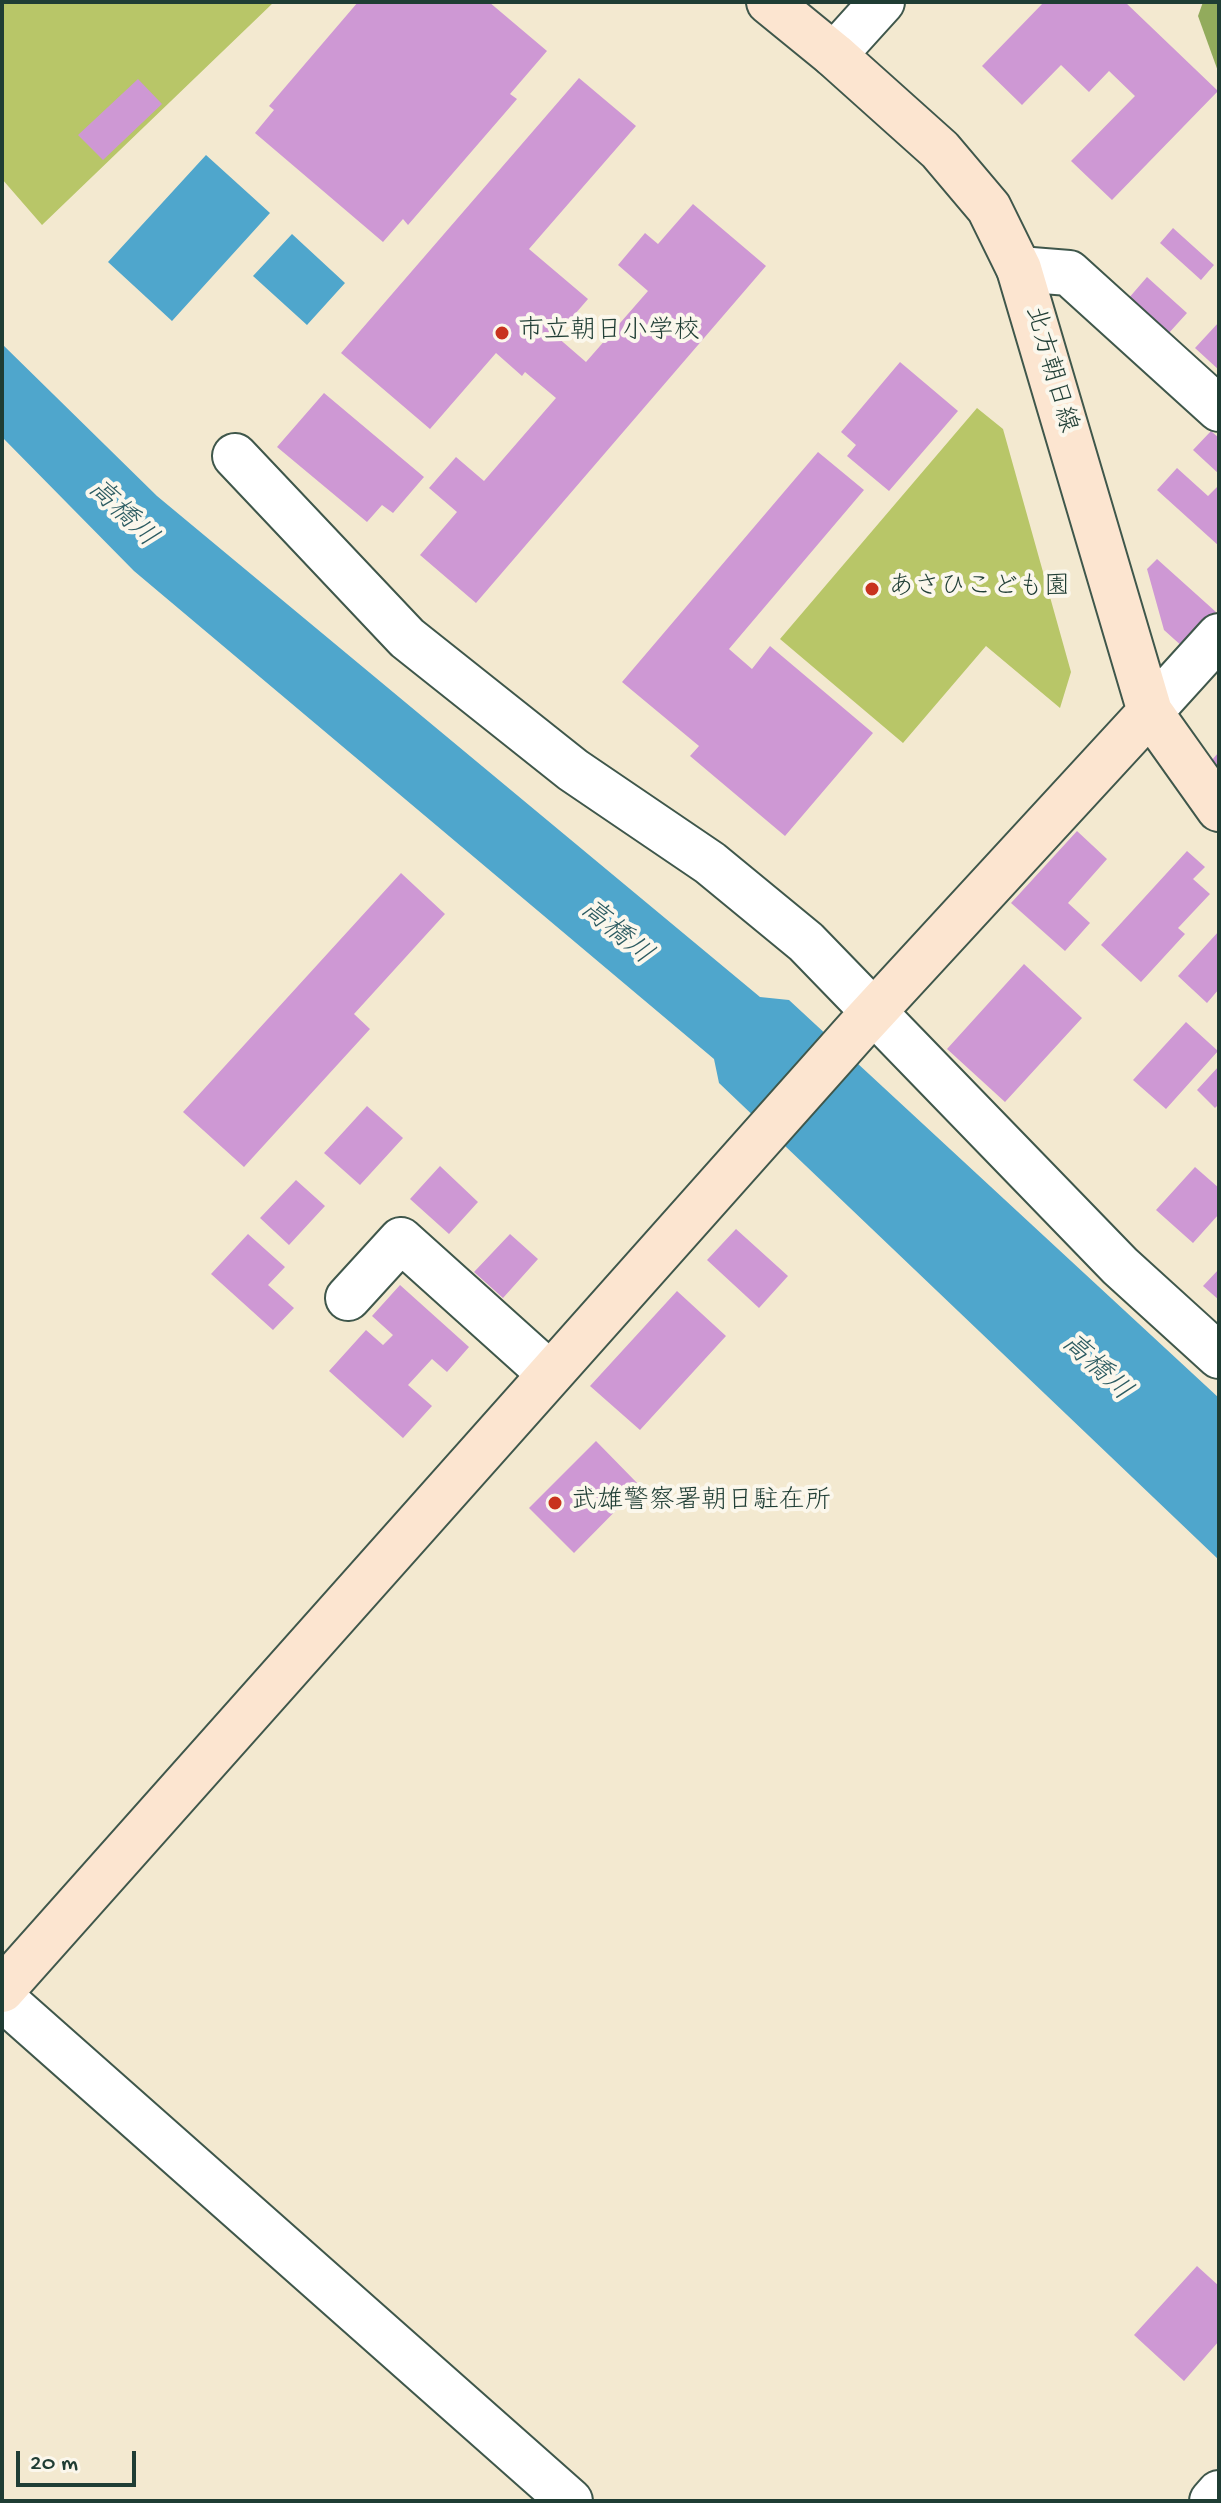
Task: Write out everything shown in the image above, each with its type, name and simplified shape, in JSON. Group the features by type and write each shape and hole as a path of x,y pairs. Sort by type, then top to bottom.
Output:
{"street":[{"name":"北方朝日線","path":"769,2 834,55 940,150 989,208 1019,269 1150,712 1219,809"},
{"path":"834,55 882,2"},
{"path":"1019,269 1069,273 1219,409"},
{"path":"235,456 407,638 573,770 710,863 806,942 865,1021 1120,1266 1219,1356"},
{"path":"2,1990 865,1021 1219,636"},
{"path":"348,1298 401,1240 550,1374"},
{"path":"2,1998 570,2501"},
{"path":"1212,2501 1219,2493"}],"green space":[{"path":"2,2 274,2 42,225 2,179"},
{"path":"1203,2 1219,2 1219,74 1198,16"},
{"path":"977,408 1003,429 1071,672 1060,708 986,646 903,743 780,639"}],"water":[{"path":"206,155 270,213 172,321 108,262"},
{"path":"292,234 345,283 307,325 253,276"},
{"name":"高橋川","path":"2,344 157,496 760,997 789,1000 1219,1398 1219,1560 719,1083 714,1059 134,571 2,437"}],"building":[{"path":"358,2 489,2 547,51 510,94 517,99 408,225 403,219 383,242 255,133 274,110 269,106"},
{"path":"1044,2 1125,2 1218,91 1112,200 1071,161 1135,96 1109,71 1089,92 1061,65 1022,105 982,66"},
{"path":"579,78 636,126 529,249 588,299 556,336 586,362 648,291 618,265 645,233 658,244 693,204 766,266 476,603 420,555 457,512 429,488 456,457 484,481 556,398 525,372 522,376 496,353 430,429 341,353"},
{"path":"138,79 162,104 103,160 78,135"},
{"path":"1173,228 1214,265 1201,280 1160,243"},
{"path":"1147,277 1187,313 1168,334 1128,299"},
{"path":"1219,322 1219,370 1195,348"},
{"path":"900,362 958,411 889,491 847,456 856,445 841,432"},
{"path":"324,393 424,477 393,513 382,505 367,522 277,447"},
{"path":"1211,431 1219,438 1219,474 1193,450"},
{"path":"818,452 864,490 729,649 752,669 770,646 873,733 785,836 690,756 699,746 622,682"},
{"path":"1177,468 1208,496 1219,485 1219,546 1157,490"},
{"path":"1157,559 1216,612 1184,648 1164,630 1147,569"},
{"path":"1219,752 1219,768 1211,761"},
{"path":"1077,831 1107,859 1068,903 1090,923 1065,951 1011,903"},
{"path":"1187,851 1205,867 1193,879 1210,894 1178,928 1185,934 1141,982 1101,945"},
{"path":"401,873 445,914 354,1014 370,1029 244,1167 183,1112"},
{"path":"1219,931 1219,989 1207,1003 1178,976"},
{"path":"1024,964 1082,1018 1005,1102 947,1049"},
{"path":"1186,1022 1218,1051 1166,1109 1133,1080"},
{"path":"1219,1066 1219,1104 1215,1108 1197,1090"},
{"path":"367,1106 403,1138 360,1185 324,1153"},
{"path":"440,1166 478,1202 449,1234 410,1199"},
{"path":"1195,1167 1219,1188 1219,1214 1193,1243 1156,1210"},
{"path":"296,1180 325,1206 289,1245 260,1218"},
{"path":"736,1229 788,1276 759,1308 707,1260"},
{"path":"248,1234 285,1267 268,1285 294,1308 273,1330 211,1274"},
{"path":"510,1234 538,1259 503,1298 474,1272"},
{"path":"1219,1269 1219,1300 1203,1286"},
{"path":"400,1285 469,1347 447,1372 432,1359 408,1385 432,1406 403,1438 329,1371 366,1330 383,1345 393,1335 372,1316"},
{"path":"677,1291 726,1336 640,1430 590,1386"},
{"name":"武雄警察署朝日駐在所","path":"596,1441 640,1486 574,1553 529,1508"},
{"path":"1197,2266 1219,2286 1219,2341 1184,2381 1134,2335"}],"place":[{"name":"市立朝日小学校","path":"502,333"},
{"name":"あさひこども園","path":"872,589"},
{"name":"武雄警察署朝日駐在所","path":"555,1503"}]}
